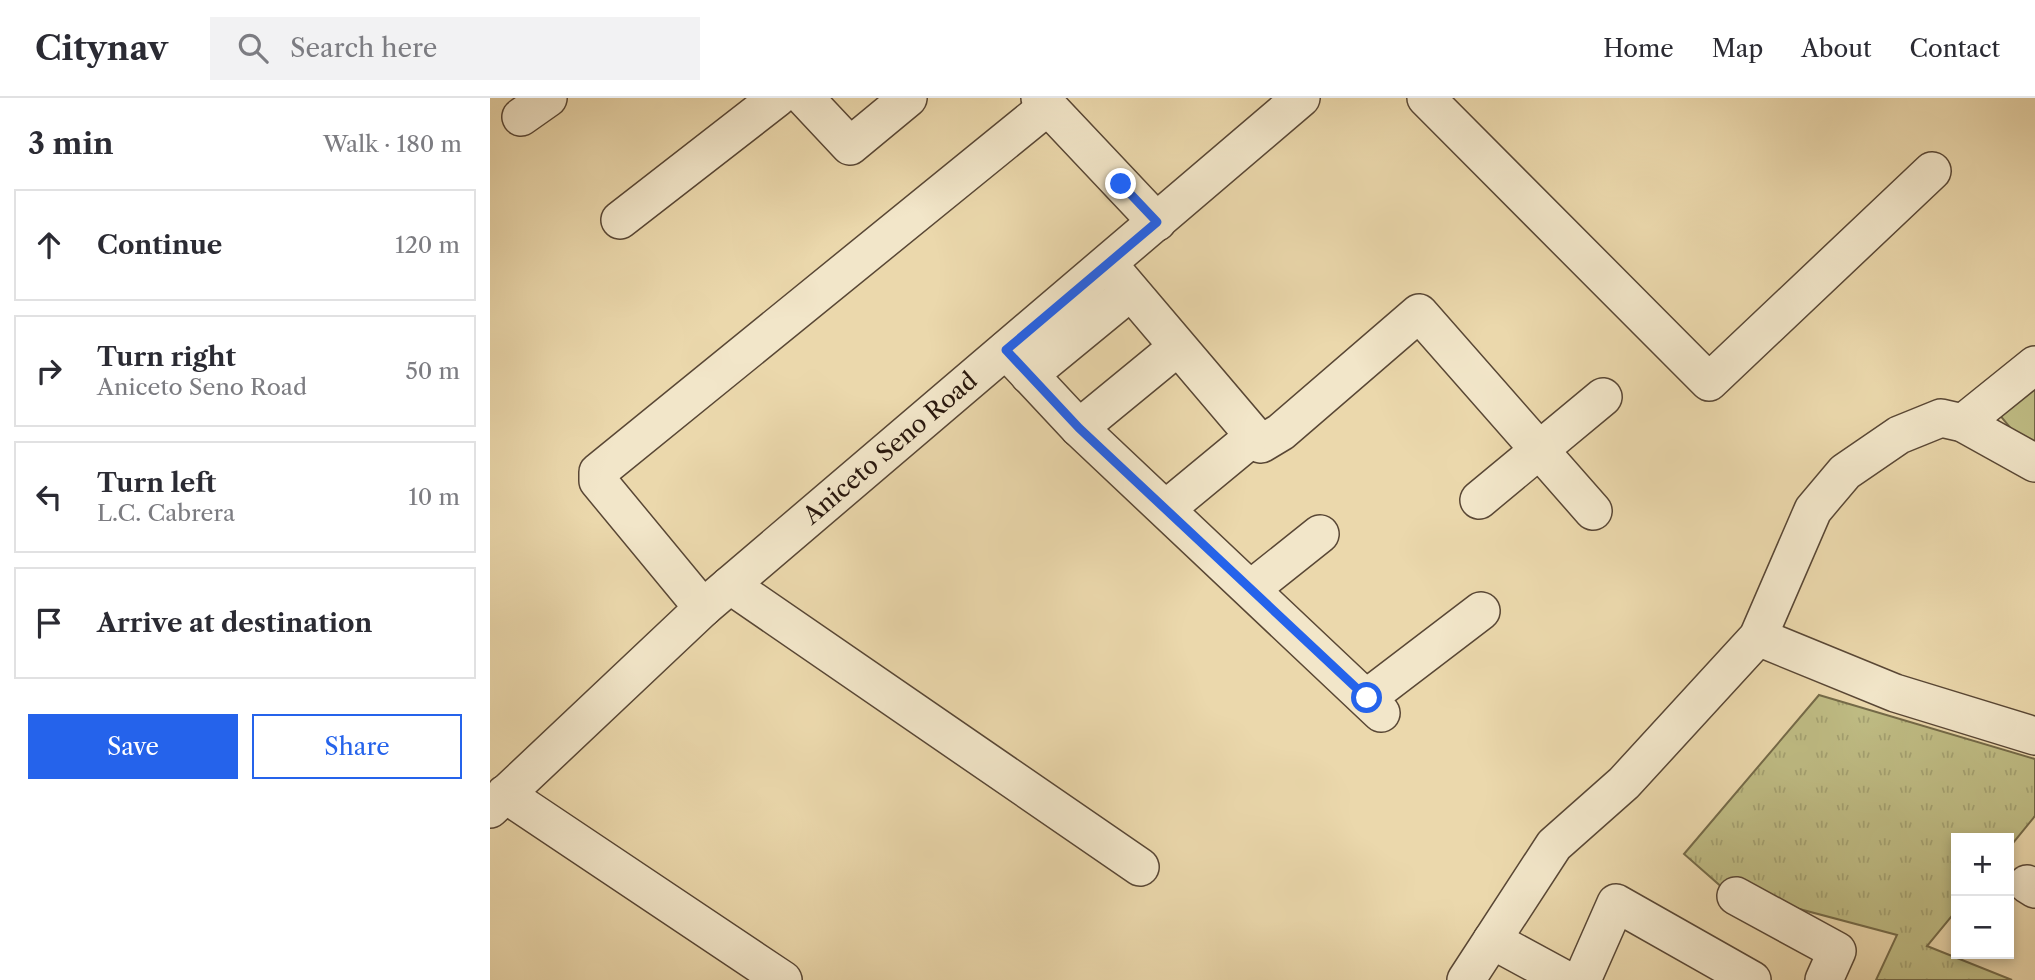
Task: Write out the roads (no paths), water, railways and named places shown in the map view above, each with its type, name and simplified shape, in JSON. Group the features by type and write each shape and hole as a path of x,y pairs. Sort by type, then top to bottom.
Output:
{"street":[{"path":"620,220 777,98"},
{"path":"805,98 850,146 908,98"},
{"name":"Aniceto Seno Road","path":"498,801 717,596 1018,363 1108,264 1301,98"},
{"path":"1426,98 1709,382 1932,171"},
{"path":"1140,867 988,759 717,596 598,481 598,472 1044,102 1157,222"},
{"path":"1108,264 1261,444 1281,432 1419,313 1593,511"},
{"path":"1130,292 1018,363 1079,428 1374,706 1482,611"},
{"path":"1079,428 1174,350"},
{"path":"1963,423 2035,365"},
{"path":"1479,500 1603,397"},
{"path":"1466,980 1553,845 1624,783 1758,637 1813,510 1844,472 1899,435 1941,418 1963,423 2035,463"},
{"path":"1166,509 1247,442"},
{"path":"1251,589 1320,534"},
{"path":"1758,637 1895,693 2035,736"},
{"path":"498,801 783,980"},
{"path":"1736,896 1837,951 1824,980"},
{"path":"1582,980 1616,903 1752,980"},
{"path":"1492,940 1566,980"}]}
